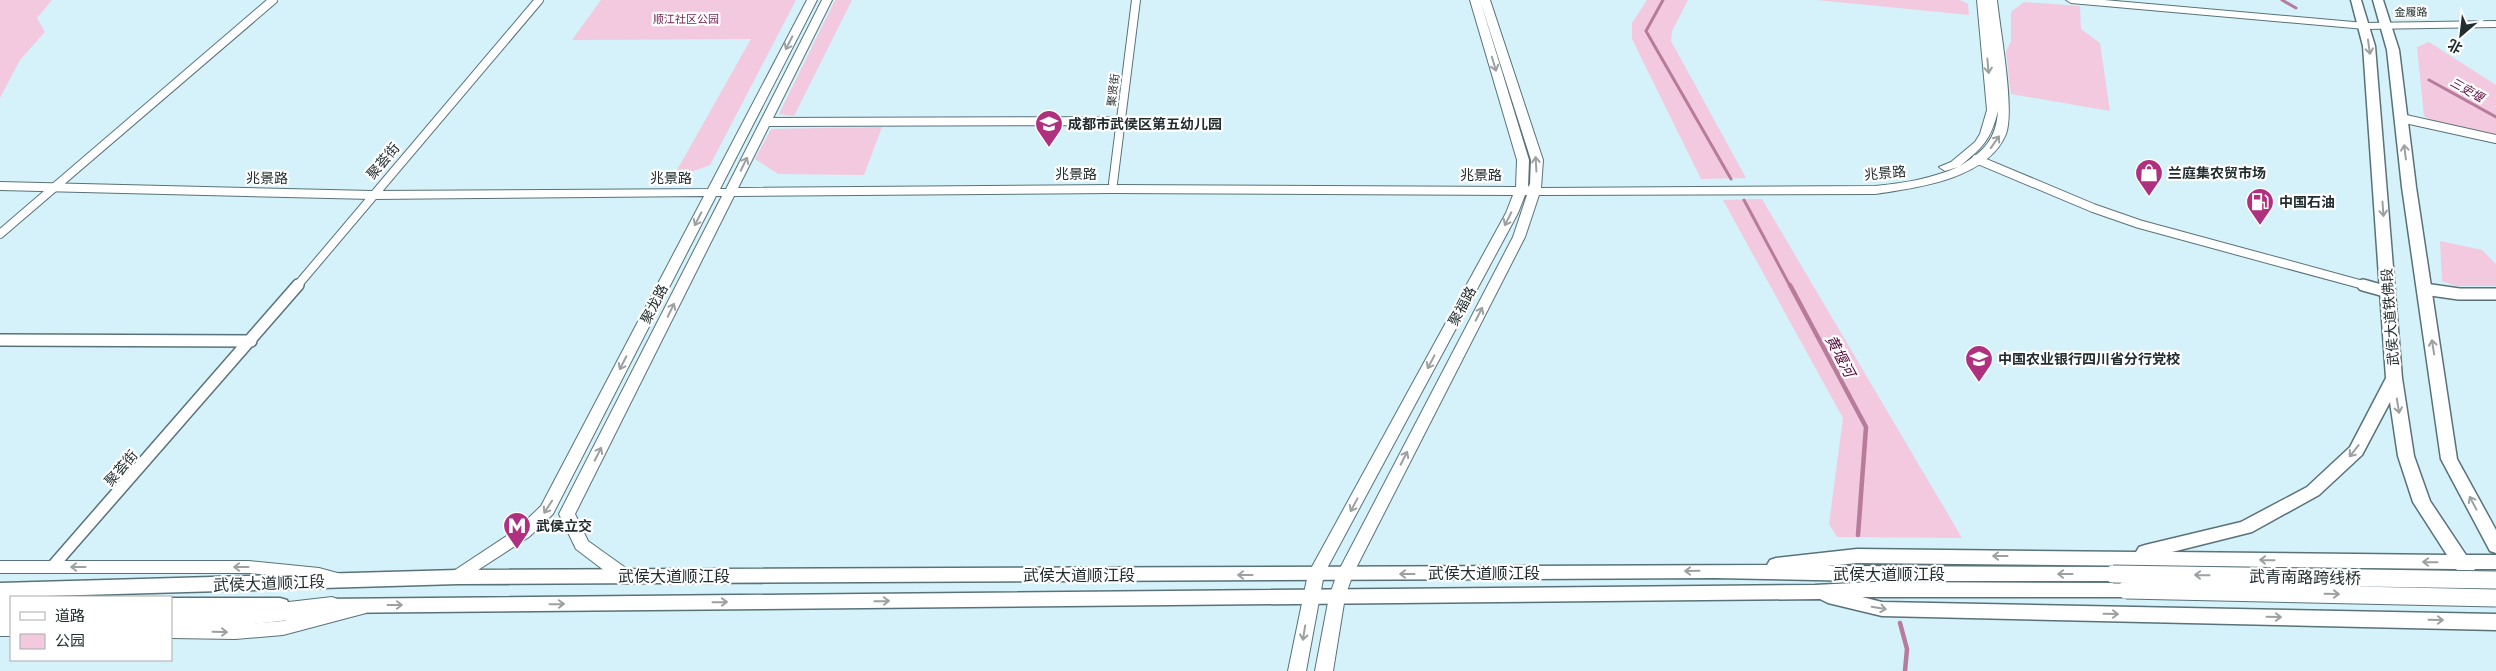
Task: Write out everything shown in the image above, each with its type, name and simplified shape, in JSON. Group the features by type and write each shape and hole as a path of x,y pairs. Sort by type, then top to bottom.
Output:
{"highway":[{"path":"172,617 237,617 332,606"}],"main road":[{"name":"武侯大道铁佛段","path":"2356,0 2364,22 2369,46 2394,378 2406,456 2422,502 2461,563 2496,609"},
{"path":"2378,0 2393,50 2424,289 2450,460 2496,546"},
{"path":"2364,22 2384,22"},
{"path":"2126,557 2246,527 2313,490 2356,451 2394,378"},
{"path":"1715,571 1858,556 2126,557 2496,562"},
{"name":"武侯大道顺江段","path":"0,590 458,577 1715,571 1864,574 2113,574"},
{"name":"武青南路跨线桥","path":"2113,574 2496,580"},
{"path":"1147,575 1149,598"},
{"name":"武侯大道顺江段","path":"172,605 369,606 1815,592 1874,588 2126,590"},
{"name":"武青南路跨线桥","path":"2126,590 2496,598"},
{"path":"1815,592 1882,609 2496,622"}],"street":[{"path":"0,234 274,0"},
{"name":"聚荟街","path":"52,567 251,342 375,192 539,0"},
{"name":"聚龙路","path":"458,577 523,533 547,510 812,0"},
{"name":"聚龙路","path":"624,576 582,545 567,514 827,0"},
{"name":"聚贤街","path":"1113,183 1136,0"},
{"name":"聚福路","path":"1297,671 1310,596 1316,574 1512,213 1528,187 1523,160 1476,0"},
{"path":"1324,671 1337,596 1346,574 1528,215 1528,187 1537,160 1485,0"},
{"name":"兆景路","path":"732,188 1528,187 1876,183 1906,180 1955,164 1979,144 1986,134 1993,110 1982,0"},
{"name":"兆景路","path":"0,186 60,184 375,192 1113,183 1528,187 1720,192 1875,190 1915,185 1948,176 1990,148 2000,134 2004,112 1992,0"},
{"path":"2071,0 2364,22"},
{"path":"2139,0 2364,22"},
{"name":"金履路","path":"2384,22 2496,18"},
{"name":"金履路","path":"2384,22 2496,24"},
{"path":"2401,118 2496,139"},
{"path":"765,122 1121,121"},
{"path":"1976,159 2093,208 2140,224 2388,292"},
{"name":"兆景路","path":"0,178 60,184"},
{"path":"2424,289 2459,294 2496,294"},
{"path":"0,340 251,342"},
{"path":"0,567 249,567 318,574 341,580"},
{"path":"172,631 235,632 283,628 369,606"}],"green space":[{"path":"0,0 52,0 37,18 45,32 20,60 0,98"},
{"name":"顺江社区公园","path":"601,0 796,0 710,165 672,179 751,39 572,40"},
{"path":"835,0 852,0 794,116 779,114"},
{"path":"1647,0 1688,0 1672,31 1671,41 1746,178 1701,179 1632,39 1632,23"},
{"path":"1817,0 1960,0 1968,4 1969,15"},
{"path":"2024,2 2080,6 2081,29 2100,43 2110,111 2011,94 2006,52 2011,41 2011,12"},
{"path":"2429,42 2496,85 2496,136 2442,125 2424,116 2417,47"},
{"path":"882,127 864,175 778,174 755,159 771,129"},
{"path":"1762,199 1962,538 1837,537 1829,524 1843,418 1723,200"},
{"path":"2440,241 2482,250 2496,264 2496,286 2456,286 2442,281"}],"waterway":[{"name":"黄堰河","path":"1663,0 1646,31 1731,179"},
{"name":"三吏堰","path":"2282,0 2296,8"},
{"name":"三吏堰","path":"2429,80 2496,117"},
{"name":"黄堰河","path":"1744,200 1790,286"},
{"name":"黄堰河","path":"1790,285 1866,427 1858,535"},
{"name":"黄堰河","path":"1900,623 1907,649 1905,671"}],"place":[{"name":"成都市武侯区第五幼儿园","path":"1049,148"},
{"name":"兰庭集农贸市场","path":"2149,197"},
{"name":"中国石油","path":"2260,226"},
{"name":"中国农业银行四川省分行党校","path":"1979,383"},
{"name":"武侯立交","path":"517,550"}]}
